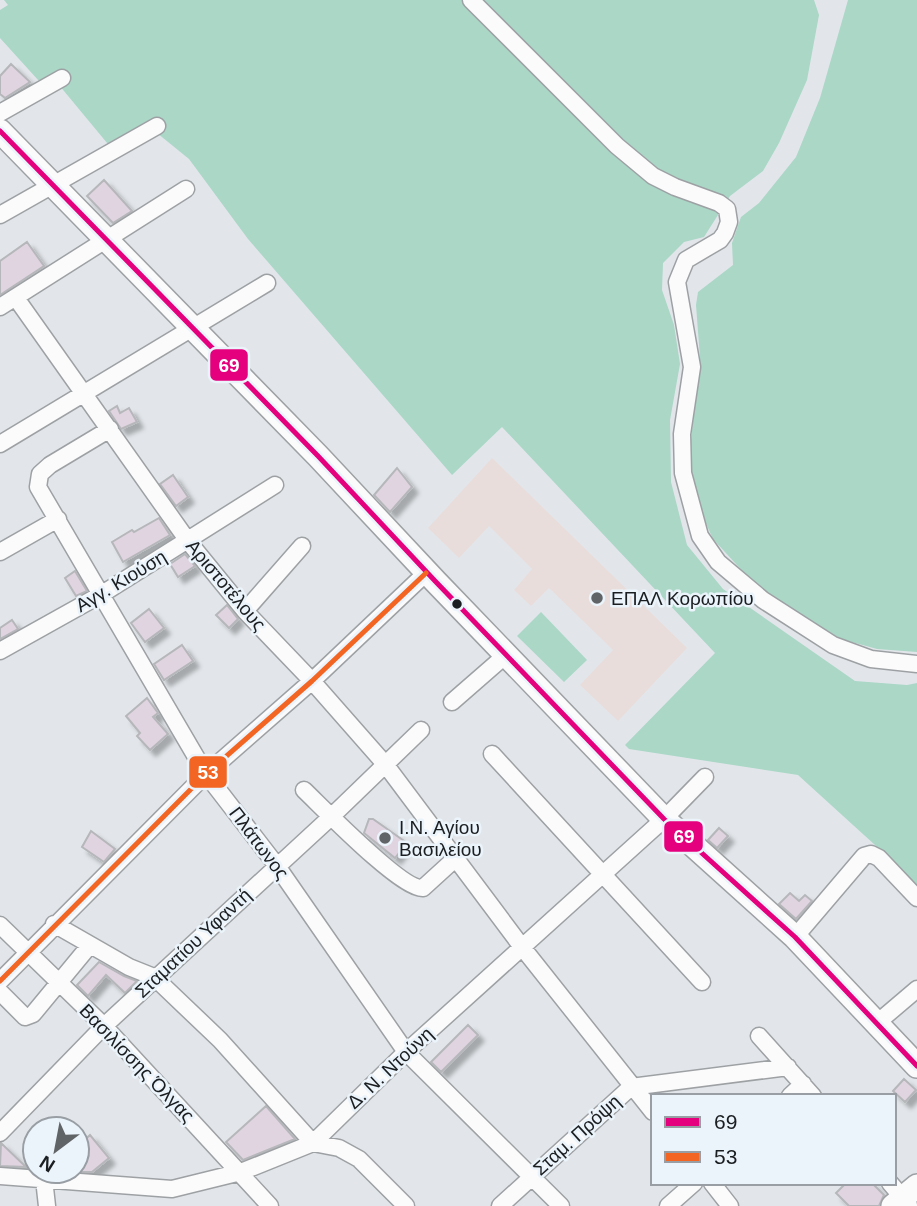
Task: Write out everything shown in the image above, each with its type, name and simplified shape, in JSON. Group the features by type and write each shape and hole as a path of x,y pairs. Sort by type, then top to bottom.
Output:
{"street":[{"path":"471,0 617,145 653,176 674,187 719,203 727,209 729,222 725,233 720,240 686,260 677,282 692,367 682,434 683,474 700,536 718,562 763,600 822,639 871,659 917,664"},
{"path":"0,113 62,78"},
{"path":"0,215 157,127"},
{"path":"0,131 318,456 426,573 664,819 795,937 917,1066"},
{"path":"0,307 187,189"},
{"path":"0,444 267,284"},
{"name":"Αριστοτέλους","path":"16,298 187,541 245,611 312,681 385,764 522,947 651,1110"},
{"name":"Πλάτωνος","path":"110,429 50,465 40,474 38,487 206,774 277,866 406,1052 561,1206"},
{"name":"Αγγ. Κιούση","path":"0,651 102,594 275,485"},
{"path":"0,552 58,519"},
{"path":"245,611 302,546"},
{"path":"0,981 206,774 312,681 426,573"},
{"path":"452,702 506,655"},
{"name":"Σταματίου Υφαντή","path":"0,1133 154,978 332,816 421,730"},
{"path":"492,754 702,982"},
{"name":"Δ. Ν. Ντούνη","path":"91,1183 172,1189 241,1172 313,1143 406,1052 604,875 705,777"},
{"path":"304,790 372,854 416,888 423,888 457,857"},
{"path":"795,937 864,856 872,854 879,858 917,898"},
{"path":"54,924 154,978 220,1040 313,1143 339,1148 359,1159 406,1206"},
{"name":"Βασιλίσσης Όλγας","path":"0,926 104,1026 270,1206"},
{"path":"0,992 25,1017 33,1014 90,945"},
{"path":"877,1023 917,989"},
{"path":"759,1036 808,1090"},
{"name":"Σταμ. Πρόψη","path":"500,1206 631,1087 788,1067"},
{"name":"Δ. Ν. Ντούνη","path":"0,1176 21,1177"},
{"path":"45,1185 47,1206"},
{"path":"668,1206 692,1185"},
{"path":"714,1185 730,1206"}],"shaded area":[{"name":"ΕΠΑΛ Κορωπίου","path":"492,458 687,648 618,721 580,685 613,650 549,588 531,606 514,590 532,569 489,526 459,558 428,528"}],"green space":[{"path":"4,0 814,0 819,15 807,80 779,143 763,171 730,196 704,237 684,242 663,263 662,290 674,325 680,364 670,420 671,482 687,545 723,589 855,681 907,685 917,683 917,889 875,845 798,775 629,749 625,745 715,653 502,427 452,475 248,239 189,159 157,133 117,155 59,85 48,91 0,38 0,10 8,5"},
{"path":"848,0 917,0 917,652 877,649 841,639 758,588 713,539 698,506 689,458 700,358 696,305 698,292 733,265 732,243 741,217 759,203 796,157 820,98"},
{"path":"541,612 587,660 564,682 517,636"}],"building":[{"path":"11,64 30,82 5,98 0,94 0,76"},
{"path":"104,180 132,211 113,223 87,196"},
{"path":"27,242 44,266 0,295 0,261"},
{"path":"117,406 120,413 129,408 137,422 121,429 109,411"},
{"path":"397,468 412,487 390,512 374,495"},
{"path":"173,475 188,497 176,506 160,484"},
{"path":"159,518 170,535 123,562 112,542"},
{"path":"185,554 195,566 178,577 170,564"},
{"path":"75,571 87,591 76,596 65,578"},
{"path":"227,605 238,619 229,628 216,615"},
{"path":"149,609 164,628 145,642 131,623"},
{"path":"12,620 18,629 0,639 0,628"},
{"path":"182,645 193,661 164,680 154,664"},
{"path":"147,698 158,713 153,717 168,734 150,750 137,736 140,733 126,716"},
{"name":"Ι.Ν. Αγίου Βασιλείου","path":"369,819 373,819 407,843 395,858 364,833"},
{"path":"719,828 728,836 717,848 708,840"},
{"path":"91,831 115,849 104,862 82,847"},
{"path":"790,893 799,901 805,895 812,901 796,919 779,904"},
{"path":"99,962 137,981 125,993 106,975 88,996 77,985"},
{"path":"468,1025 478,1035 441,1072 431,1062"},
{"path":"904,1079 916,1090 905,1102 893,1091"},
{"path":"266,1106 295,1139 243,1160 226,1142"},
{"path":"91,1136 109,1158 91,1172"},
{"path":"1,1143 21,1162 21,1167 0,1166"},
{"path":"844,1185 874,1185 884,1195 879,1206 849,1206 836,1193"}],"transit line":[{"name":"69","path":"0,131 318,456 664,819 795,937 917,1066"},
{"name":"53","path":"0,981 206,774 312,681 426,573"}],"place":[{"name":"ΕΠΑΛ Κορωπίου","path":"597,598"},
{"name":"Ι.Ν. Αγίου Βασιλείου","path":"385,838"}]}
